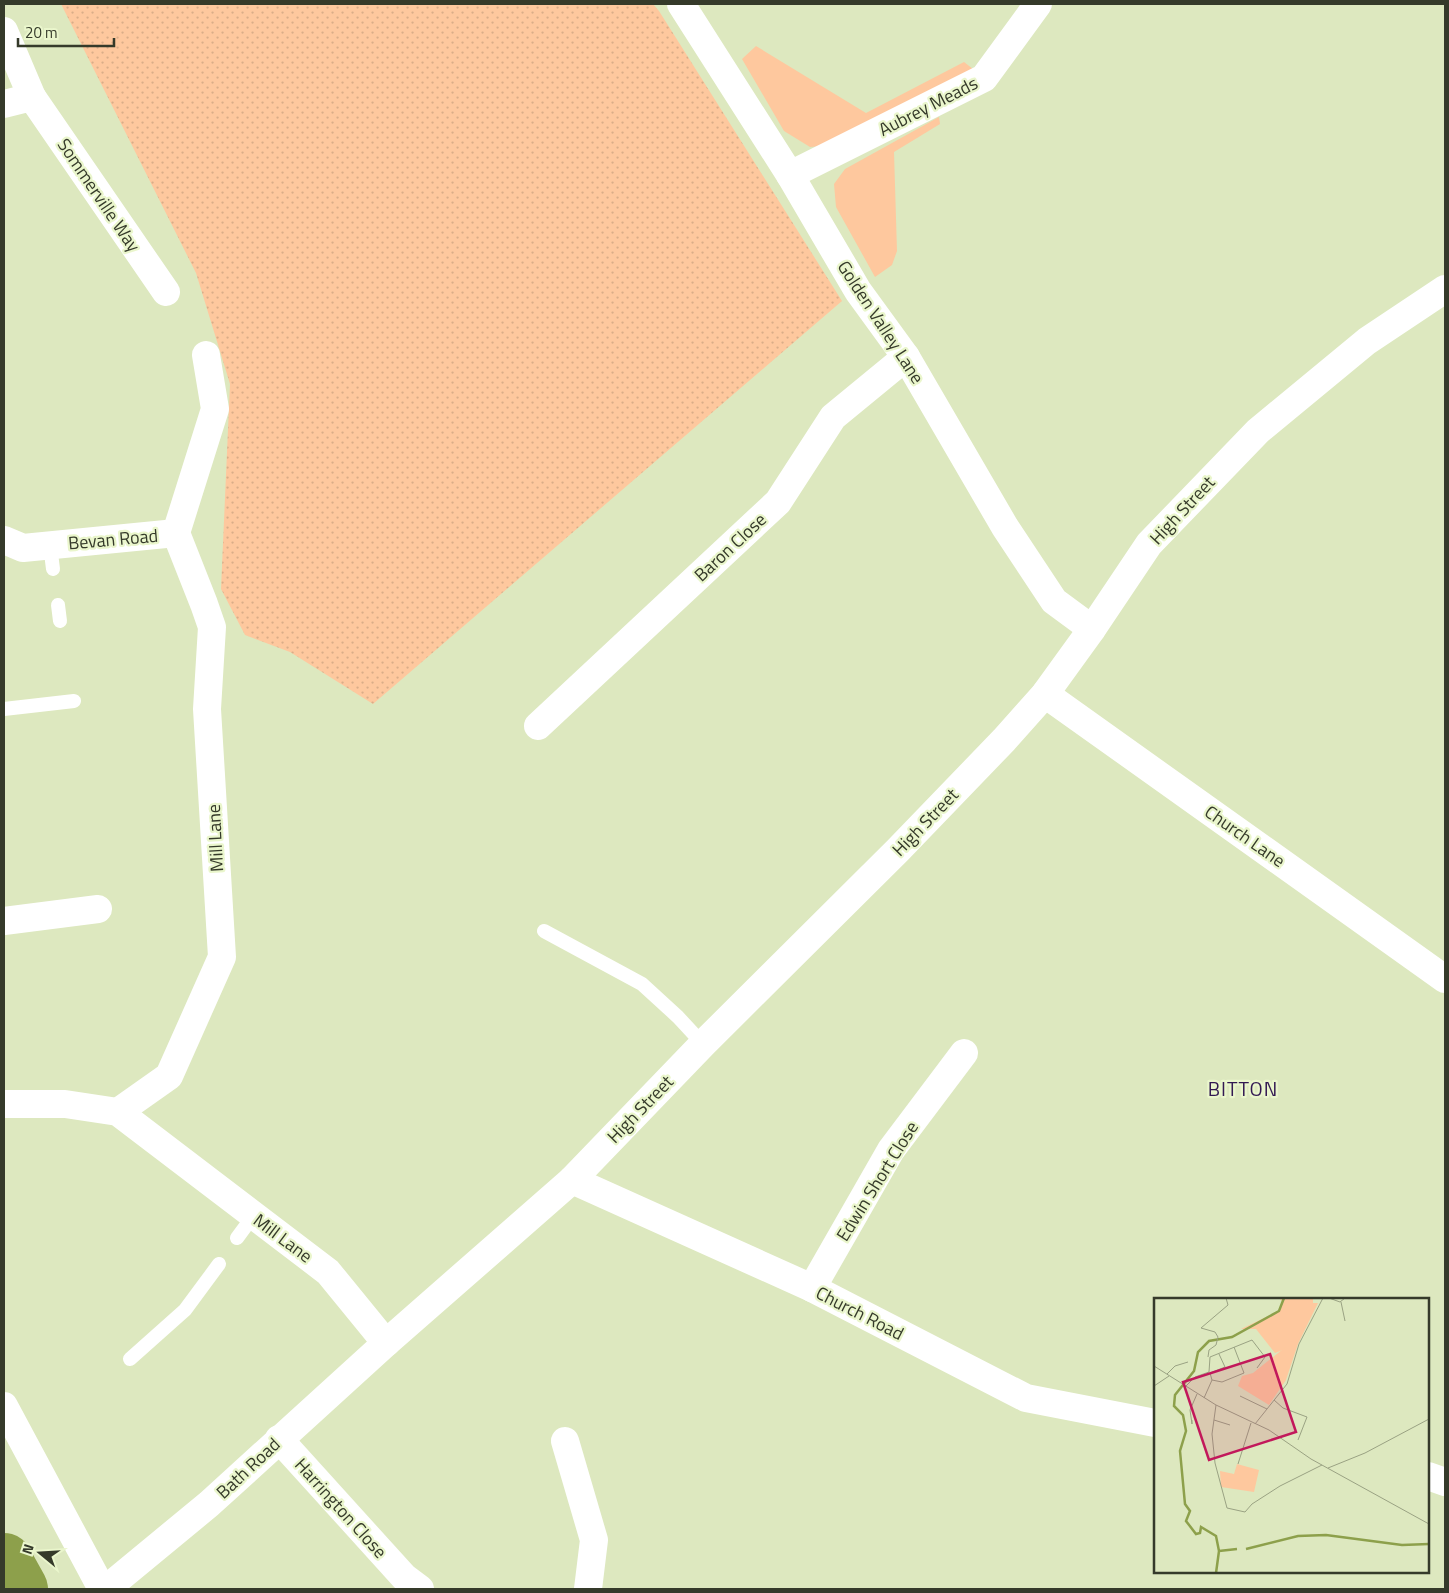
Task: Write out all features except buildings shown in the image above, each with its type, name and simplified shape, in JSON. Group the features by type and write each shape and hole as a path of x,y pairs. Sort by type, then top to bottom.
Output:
{"street":[{"name":"Golden Valley Lane","path":"681,4 790,175 858,291 906,357 1005,527 1054,601 1092,629"},
{"name":"Aubrey Meads","path":"790,175 984,78 1038,4"},
{"name":"Sommerville Way","path":"4,31 32,97 166,292"},
{"path":"4,104 32,97"},
{"name":"High Street","path":"386,1343 572,1180 703,1044 898,850 1004,740 1045,694 1092,629 1149,544 1258,431 1367,341 1445,289"},
{"path":"176,533 215,409 206,355"},
{"name":"Baron Close","path":"538,726 778,502 833,417 906,357"},
{"name":"Bevan Road","path":"4,540 52,557 176,533"},
{"name":"Mill Lane","path":"118,1112 169,1076 222,957 207,709 212,627 176,533"},
{"name":"Church Lane","path":"1045,694 1445,979"},
{"path":"4,922 98,909"},
{"name":"Edwin Short Close","path":"812,1288 891,1150 964,1053"},
{"name":"Mill Lane","path":"4,1104 65,1104 118,1112 328,1272 386,1343"},
{"name":"Church Road","path":"572,1180 812,1288 1026,1398 1154,1423"},
{"name":"Bath Road","path":"106,1589 209,1504 386,1343"},
{"path":"4,1406 102,1589"},
{"name":"Harrington Close","path":"279,1439 404,1585"},
{"path":"565,1441 594,1540 588,1589"},
{"path":"1429,1476 1445,1482"}],"lane":[{"path":"58,605 60,621"},
{"path":"4,709 74,701"},
{"path":"544,931 642,984 678,1017 703,1044"},
{"path":"237,1238 254,1215"},
{"path":"130,1359 185,1310 219,1264"}],"shaded area":[{"path":"61,4 653,4 842,301 373,704 290,652 245,635 221,589 230,384 196,273"},
{"path":"756,46 866,113 964,62 973,69 836,145 810,147 784,131 742,59"},
{"path":"939,117 940,124 894,152 897,251 892,265 875,277 836,207 834,184 845,169"}],"waterway":[{"path":"4,1562 19,1589"}],"district":[{"name":"BITTON","path":"1243,1088"}]}
